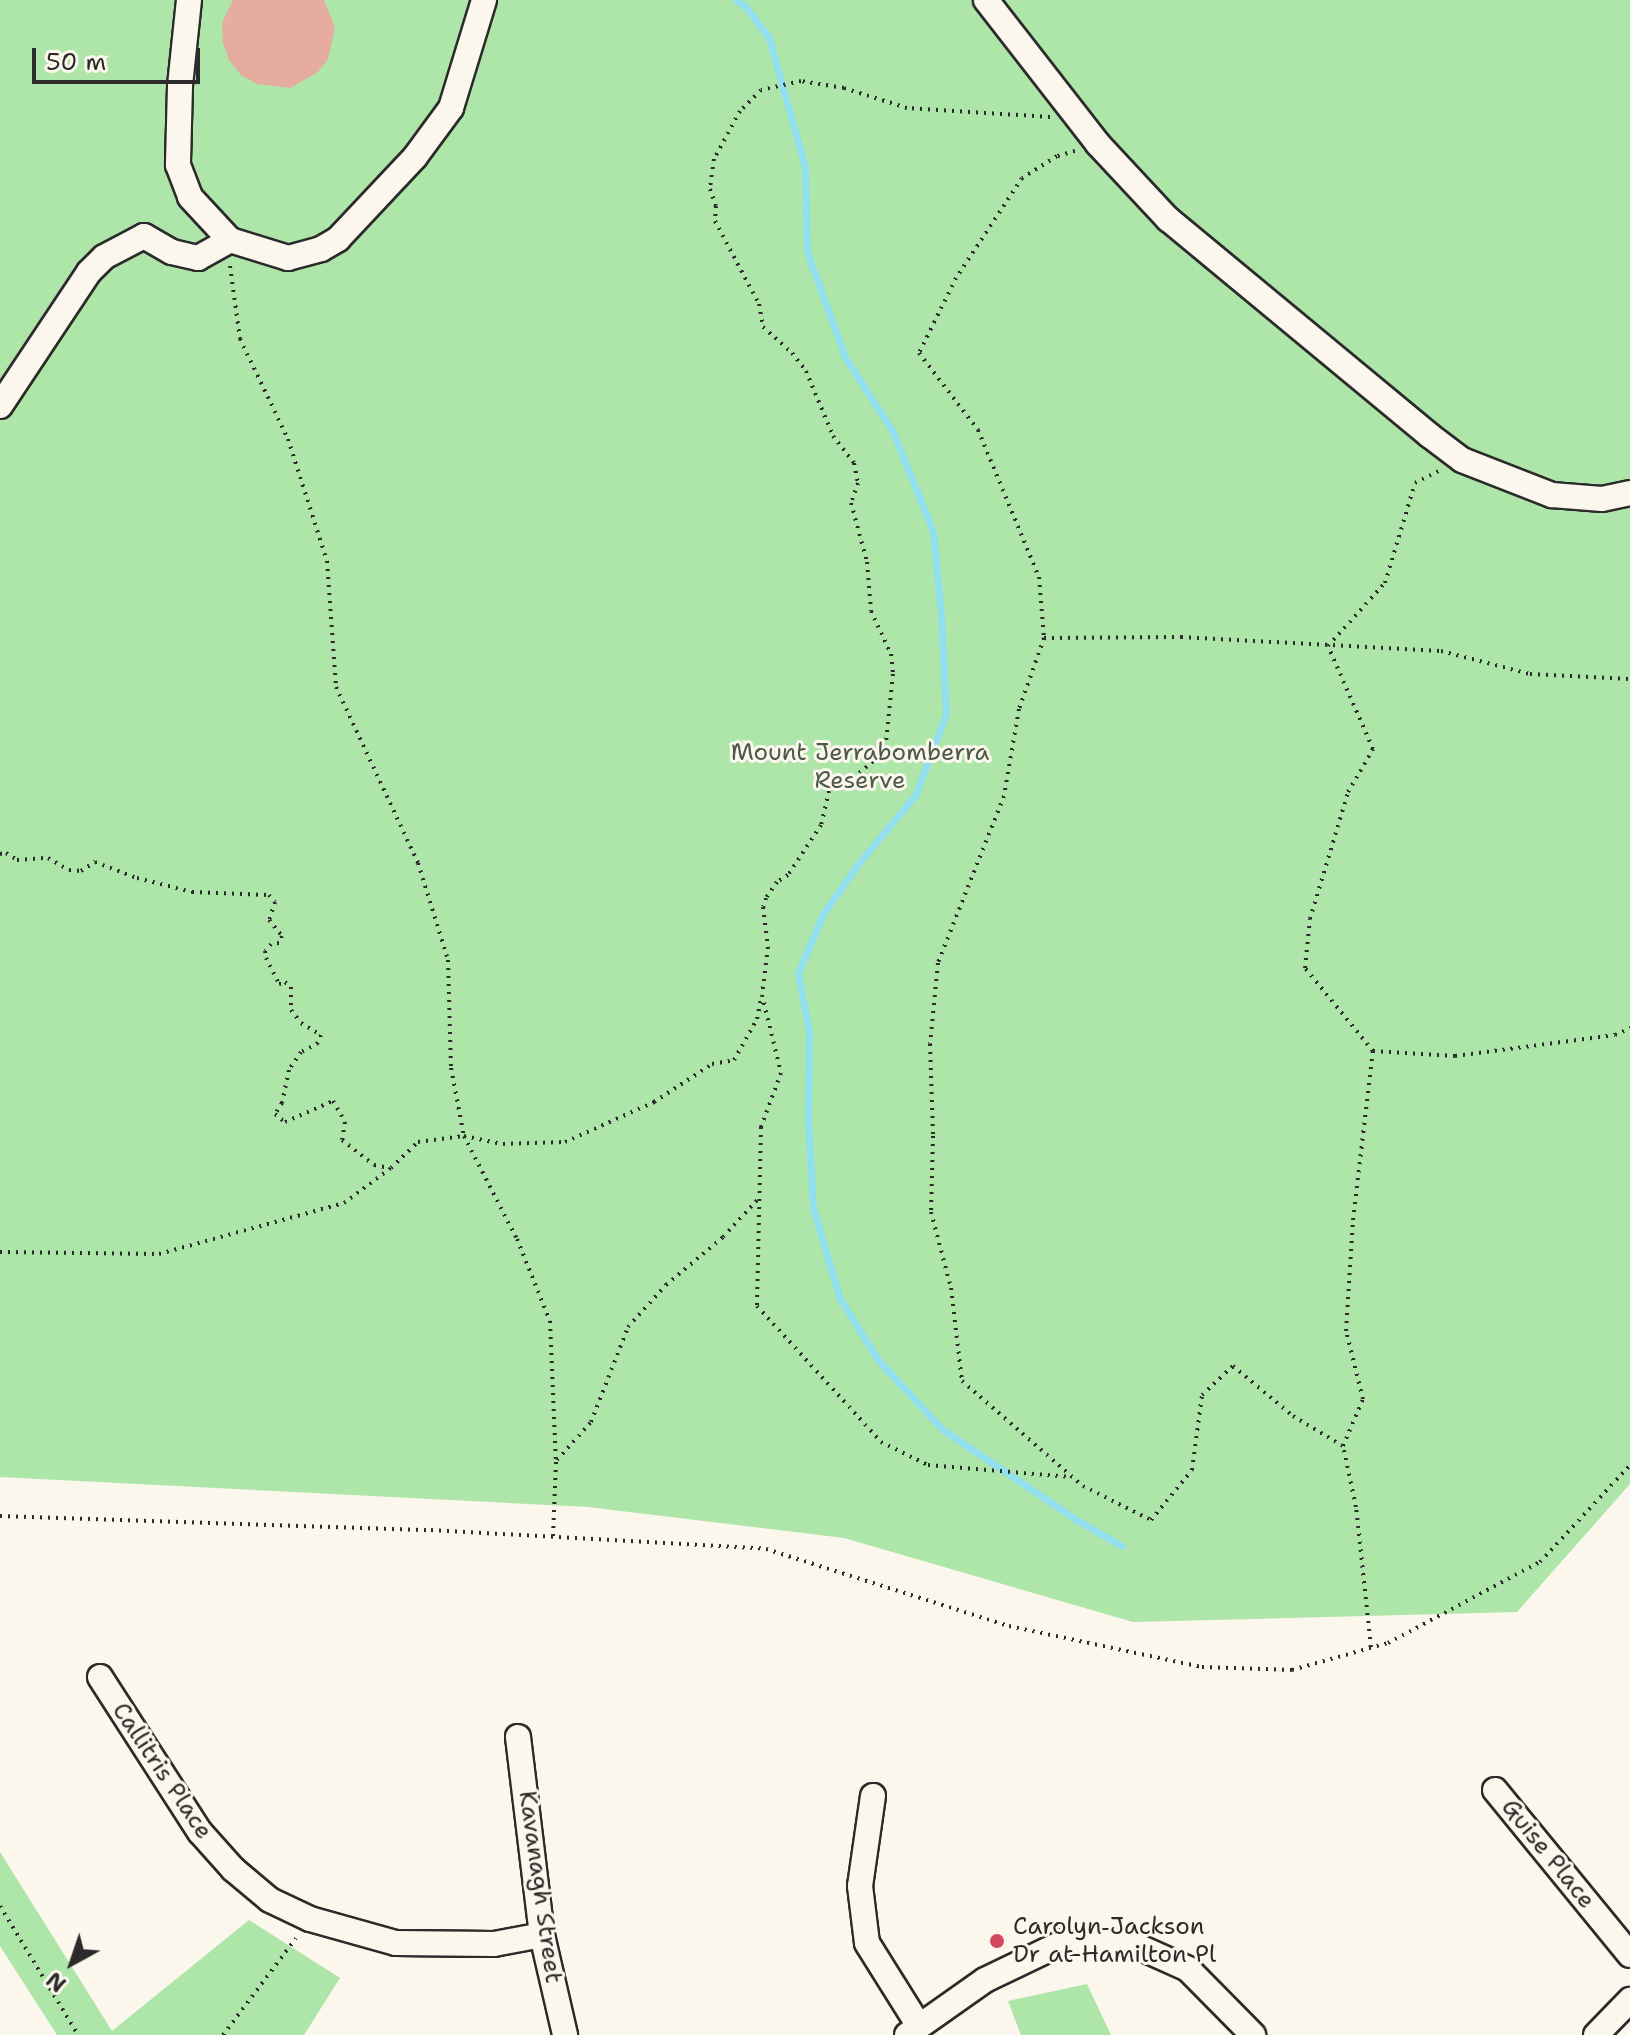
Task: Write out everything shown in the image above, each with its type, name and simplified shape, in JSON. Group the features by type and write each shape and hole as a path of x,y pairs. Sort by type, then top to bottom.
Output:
{"street":[{"path":"189,0 180,86 178,165 190,197 230,240 241,246 288,258 321,249 338,239 415,157 451,108 484,0"},
{"path":"986,0 1093,137 1168,219 1462,460 1552,495 1602,499 1630,493"},
{"path":"0,406 89,272 104,257 144,236 172,252 198,258 230,240"},
{"name":"Callitris Place","path":"100,1677 200,1832 233,1869 270,1900 310,1919 396,1943 494,1944 542,1935"},
{"name":"Kavanagh Street","path":"518,1737 542,1935 565,2035"},
{"name":"Guise Place","path":"1495,1790 1630,1955"},
{"path":"873,1796 860,1886 867,1943 913,2031 985,1980 1064,1942 1128,1942 1188,1969 1253,2035"},
{"path":"1596,2035 1630,2000"}],"path":[{"path":"0,1252 159,1254 344,1203 391,1168 418,1142 464,1136 503,1144 565,1142 654,1102 712,1064 734,1060 757,1019 762,995 768,947 763,907 766,898 777,882 788,875 821,825 829,791 851,780 885,751 893,674 891,654 871,611 867,562 851,503 858,483 854,463 833,436 806,371 792,353 763,327 759,304 715,221 716,206 710,189 714,159 740,111 761,90 801,81 844,88 907,108 1051,117 1093,137"},
{"path":"1093,137 1022,178 956,278 919,353 978,430 1039,577 1044,638 1019,709 1004,796 938,963 930,1044 933,1136 931,1212 951,1288 962,1381 1083,1486 1151,1520 1192,1470 1202,1395 1233,1366 1293,1416 1343,1446"},
{"path":"230,240 230,271 240,339 288,439 327,561 336,687 418,863 448,960 451,1068 464,1136 517,1239 550,1321 556,1462 553,1537"},
{"path":"1328,646 1385,583 1415,483 1462,460"},
{"path":"1044,638 1181,637 1441,651 1530,674 1630,679"},
{"path":"1328,646 1373,749 1348,792 1310,919 1305,968 1373,1051 1353,1220 1346,1331 1363,1399 1343,1446 1356,1507 1371,1647"},
{"path":"0,854 6,853 17,860 48,858 69,870 81,871 95,862 137,878 192,892 269,895 275,902 269,920 282,936 279,943 271,944 265,951 266,958 279,984 285,982 291,987 291,1010 301,1023 321,1035 318,1043 301,1052 289,1070 282,1103 275,1114 285,1122 333,1101 345,1122 342,1140 374,1165 391,1168"},
{"path":"762,995 781,1073 761,1127 757,1306 881,1442 928,1465 1072,1477"},
{"path":"1373,1051 1455,1056 1615,1035 1630,1028"},
{"path":"556,1462 591,1422 628,1327 666,1285 723,1237 760,1197"},
{"path":"0,1516 553,1537 766,1549 1009,1626 1202,1667 1292,1670 1388,1643 1540,1562 1630,1465"},
{"path":"0,1906 78,2035"},
{"path":"223,2035 310,1919"}],"green space":[{"name":"Mount Jerrabomberra Reserve","path":"0,0 1630,0 1630,1484 1517,1612 1133,1622 844,1538 588,1507 0,1477"},
{"path":"0,1852 112,2031 249,1920 340,1978 304,2035 57,2035 0,1946"},
{"path":"1087,1984 1111,2035 1021,2035 1008,2001"}],"building":[{"path":"233,0 324,0 335,27 328,59 318,72 290,88 257,84 241,75 229,60 223,42 222,23"}],"waterway":[{"path":"736,0 745,6 769,38 805,167 807,252 845,357 893,432 933,531 941,615 946,714 916,794 858,864 823,914 798,973 809,1031 808,1120 813,1208 840,1299 879,1361 942,1429 1077,1520 1122,1546"}],"place":[{"name":"Carolyn Jackson Dr at Hamilton Pl","path":"997,1941"}]}
